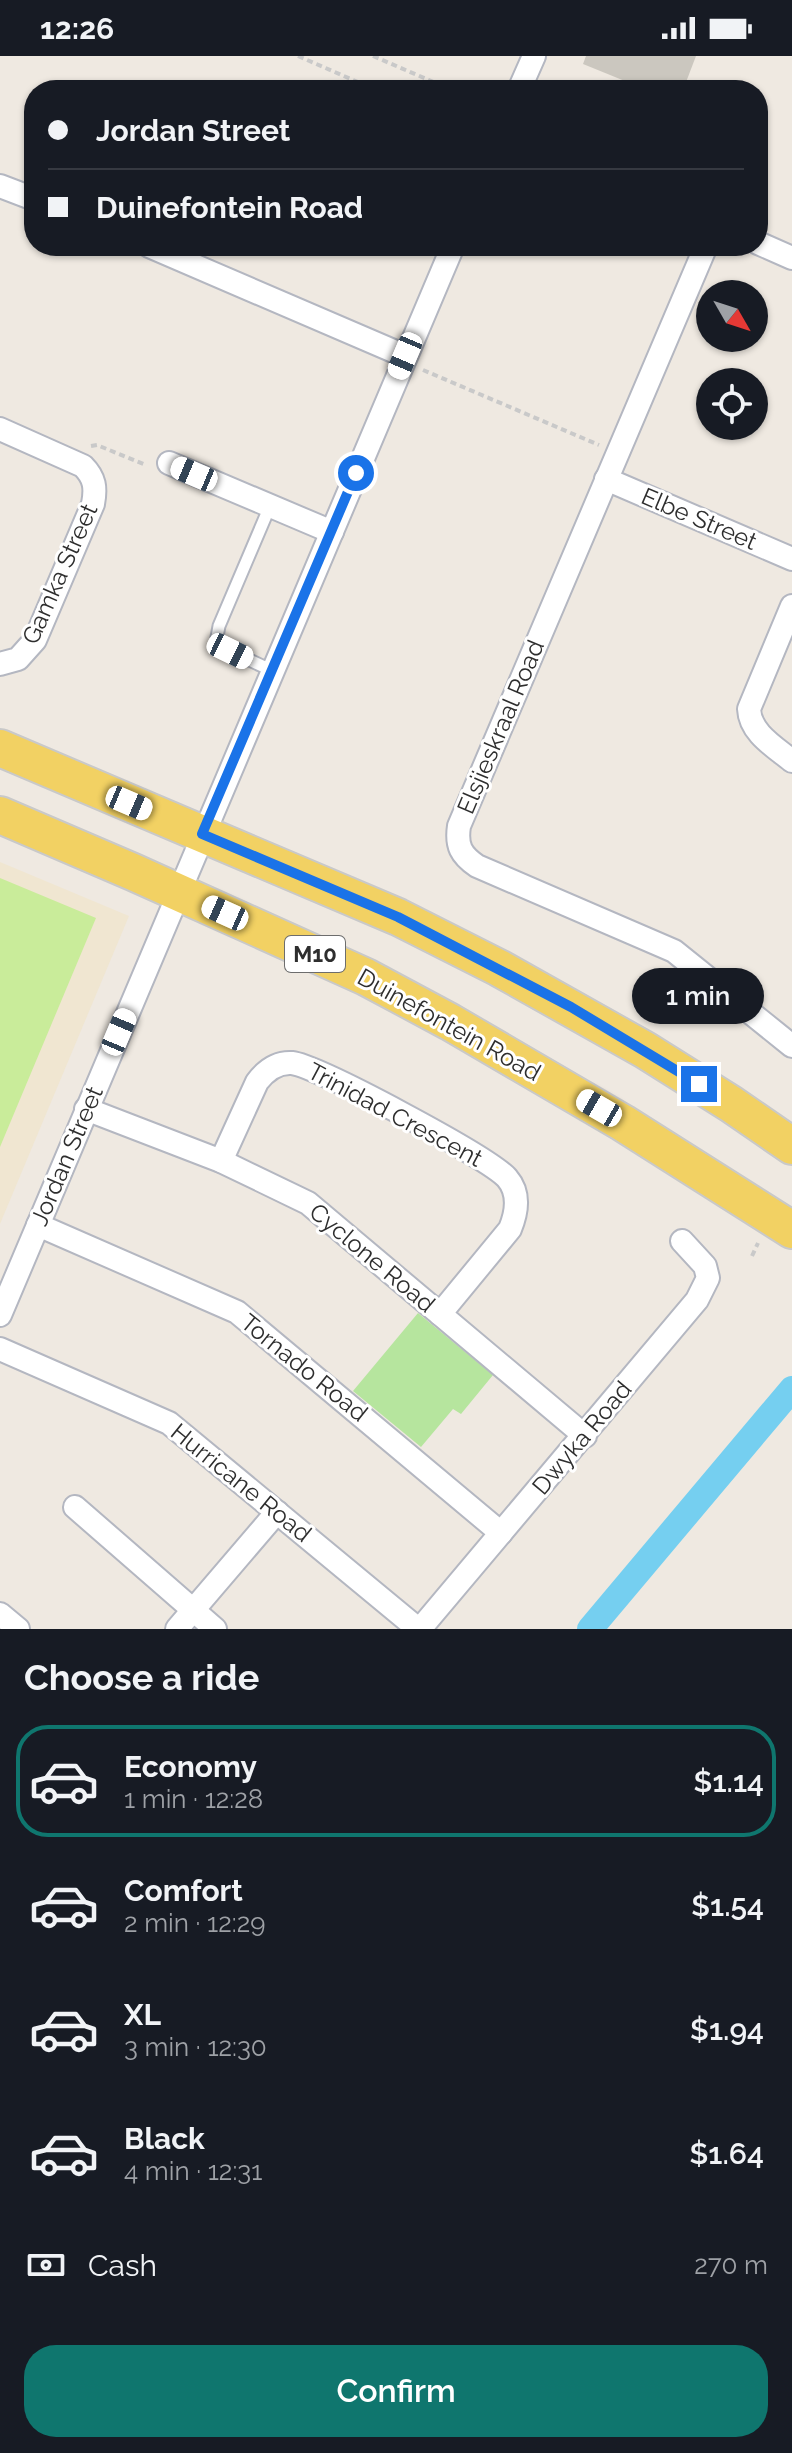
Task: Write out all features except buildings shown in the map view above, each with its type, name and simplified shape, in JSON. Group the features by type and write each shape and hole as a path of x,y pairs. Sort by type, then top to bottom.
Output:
{"main road":[{"path":"0,748 398,917 499,968 645,1050 792,1146"},
{"name":"Duinefontein Road","path":"0,815 366,977 450,1022 623,1123 776,1234"}],"street":[{"path":"523,80 534,56"},
{"path":"0,186 24,195"},
{"path":"768,247 792,258"},
{"path":"172,256 412,362"},
{"name":"Jordan Street","path":"0,1315 332,532 412,362 449,256"},
{"name":"Elsjieskraal Road","path":"702,256 459,826 457,839 460,852 477,866 674,951 792,1046"},
{"name":"Gamka Street","path":"0,429 83,466 90,473 96,492 35,640 18,659 0,664"},
{"path":"159,464 332,532"},
{"name":"Elbe Street","path":"606,479 792,559"},
{"path":"792,606 749,709 749,720 754,727 792,761"},
{"name":"Trinidad Crescent","path":"221,1161 257,1082 276,1065 289,1063 302,1065 404,1115 498,1169 514,1189 517,1201 515,1217 510,1229 440,1314"},
{"name":"Cyclone Road","path":"86,1109 221,1161 308,1203 585,1436"},
{"name":"Tornado Road","path":"38,1225 237,1312 501,1533"},
{"name":"Dwyka Road","path":"419,1629 686,1315 708,1278 705,1266 682,1241"},
{"name":"Hurricane Road","path":"0,1349 169,1423 419,1629"},
{"path":"75,1507 215,1629"},
{"path":"177,1629 277,1512"},
{"path":"0,1614 18,1629"}],"lane":[{"path":"270,506 217,637 230,651 273,671"}],"path":[{"path":"298,56 353,80"},
{"path":"373,56 429,80"},
{"path":"412,362 604,447"},
{"path":"89,446 97,445 159,464"},
{"path":"752,1256 776,1234"}],"shaded area":[{"path":"0,862 129,916 0,1224"}],"green space":[{"path":"0,878 96,918 0,1147"},
{"path":"418,1313 493,1375 461,1414 453,1409 421,1447 353,1391"}],"waterway":[{"path":"590,1629 792,1389"}],"route":[{"path":"356,473 202,834 398,917 571,1007 699,1084"}]}
